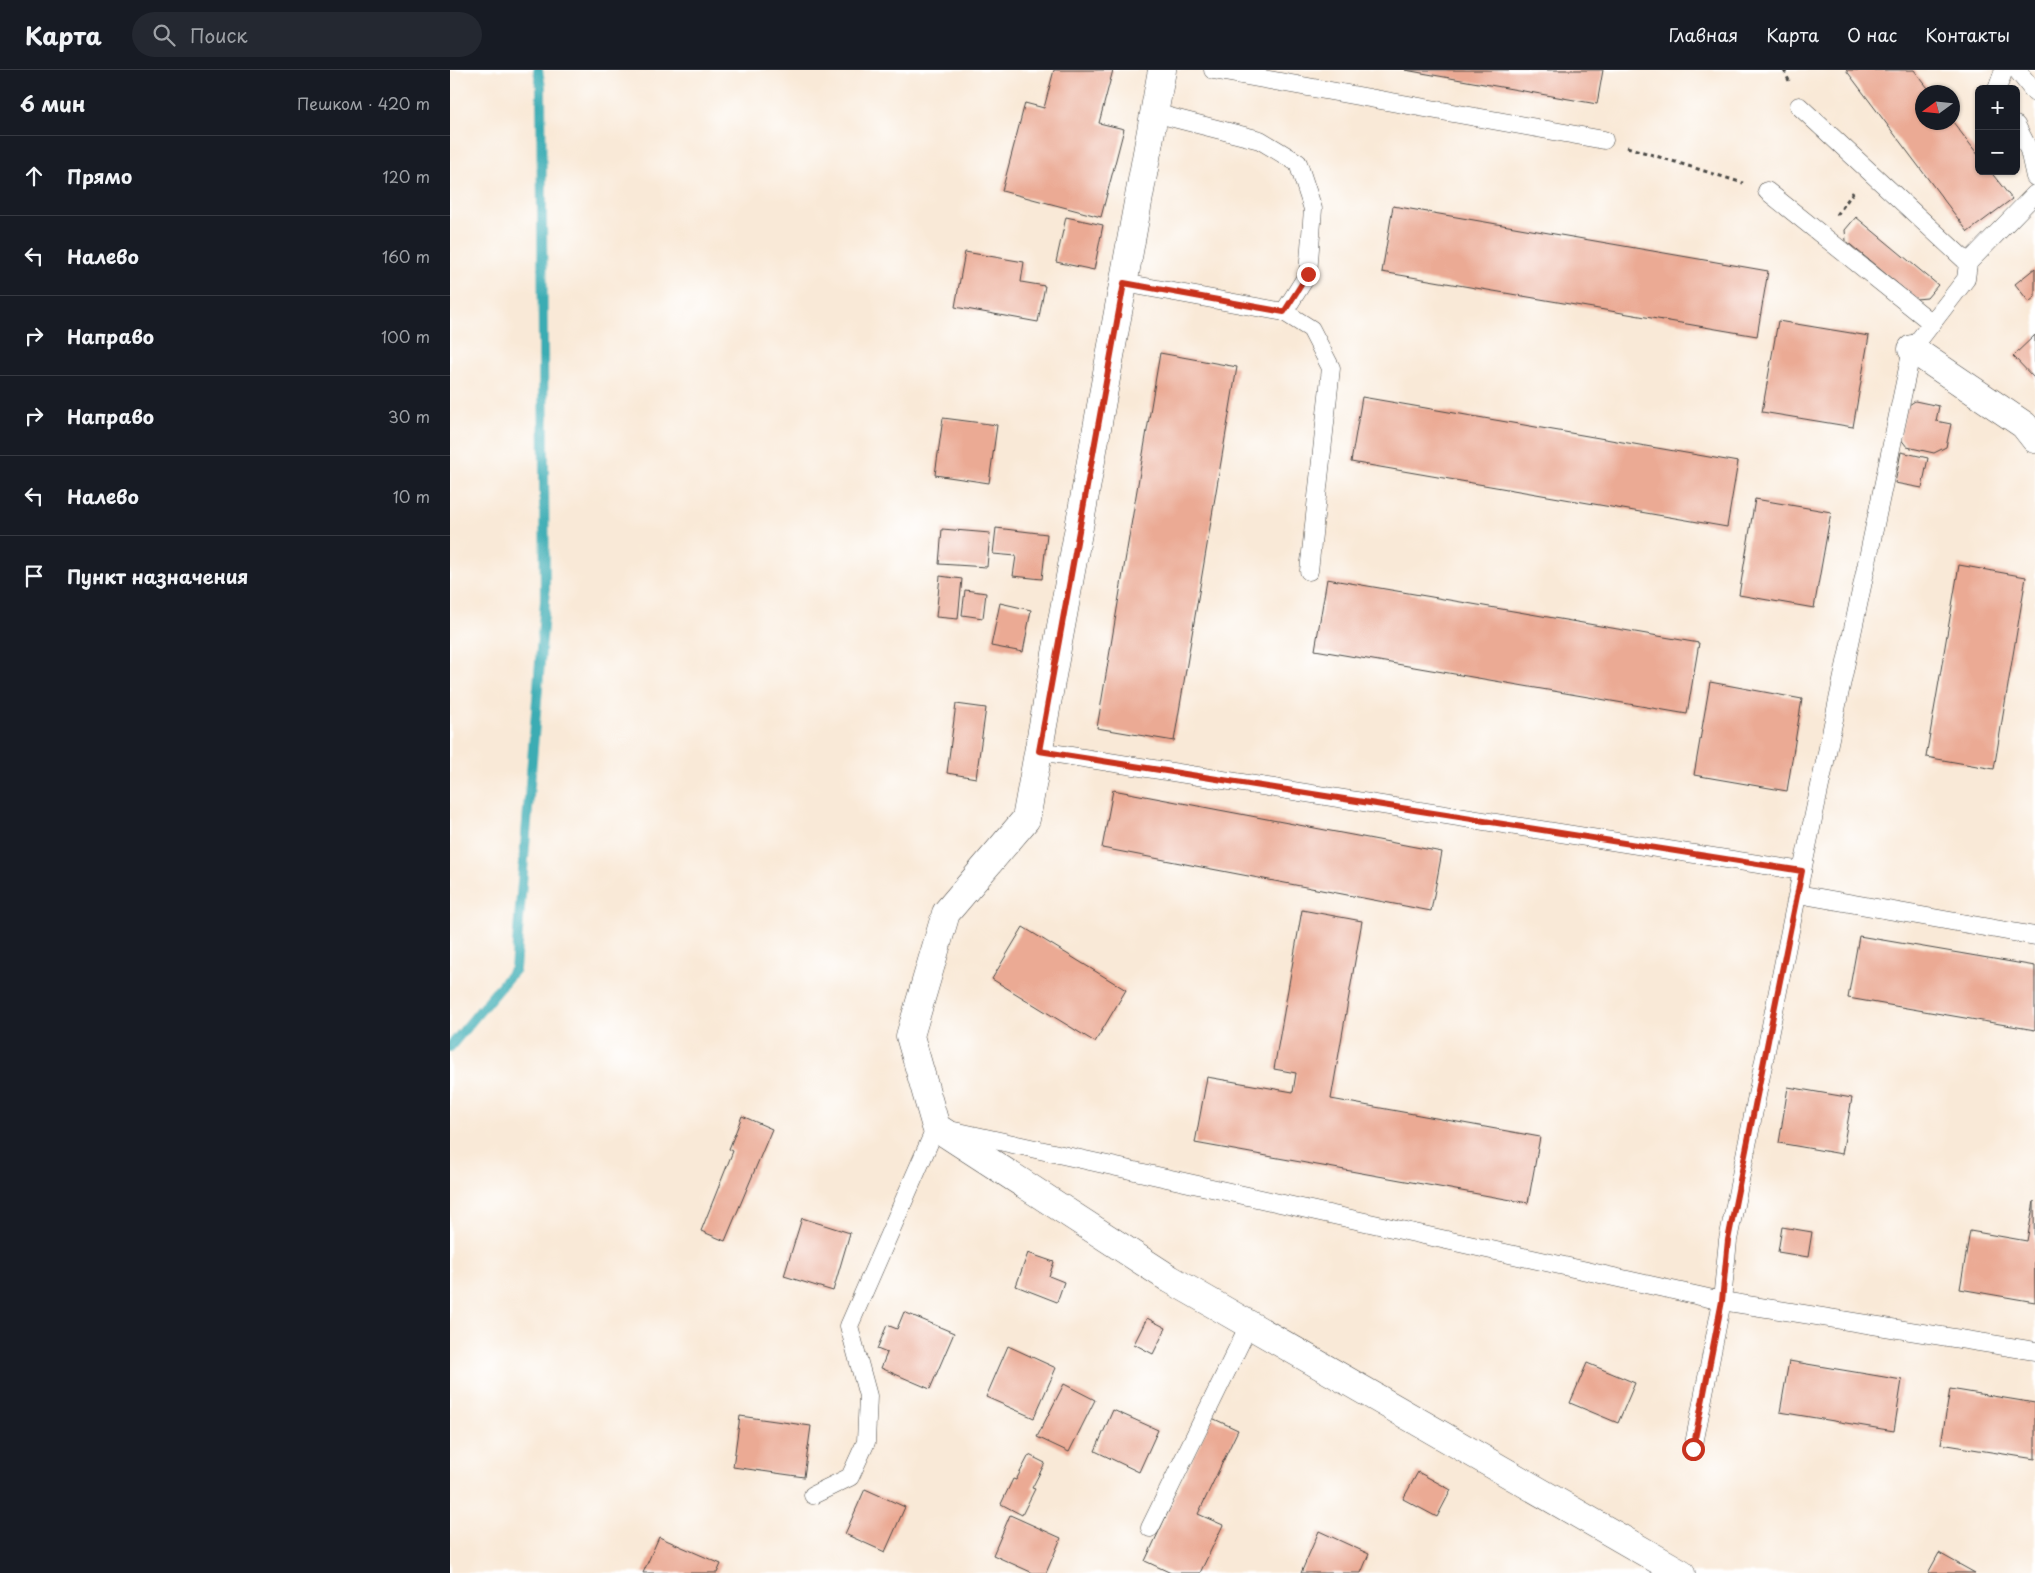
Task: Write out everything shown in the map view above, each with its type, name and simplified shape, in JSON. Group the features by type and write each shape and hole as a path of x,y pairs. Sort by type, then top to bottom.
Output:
{"street":[{"path":"1162,70 1026,819 946,913 910,1036 936,1128 1170,1279 1681,1573"},
{"path":"1912,349 2024,425 2035,439"}],"lane":[{"path":"1213,70 1604,140"},
{"path":"1999,85 2004,70"},
{"path":"2017,70 2035,93"},
{"path":"1799,106 1968,263"},
{"path":"1154,114 1260,140 1298,163 1313,209 1308,274 1284,312"},
{"path":"2019,130 2029,150 2035,177"},
{"path":"1768,191 1932,322"},
{"path":"1693,1449 1722,1301 1728,1240 1802,871 1912,349 1966,279 1968,263 2035,194"},
{"path":"1124,283 1284,312 1311,329 1331,368 1309,571"},
{"path":"1039,751 1802,871"},
{"path":"1798,894 2035,936"},
{"path":"813,1495 850,1477 866,1442 868,1396 849,1326 936,1128 1722,1301 2035,1350"},
{"path":"1150,1528 1249,1324"}],"path":[{"path":"1604,140 1768,191"},
{"path":"1822,236 1869,171"}],"building":[{"path":"1054,70 1113,70 1099,123 1124,129 1101,217 1002,191 1025,103 1044,108"},
{"path":"1405,70 1603,70 1597,104"},
{"path":"1846,70 1914,70 1926,85 1915,85 1915,130 1959,130 1975,151 1975,175 1993,175 2012,199 1968,232"},
{"path":"1393,206 1768,271 1757,336 1382,272"},
{"path":"1066,217 1103,225 1094,270 1056,262"},
{"path":"1856,217 1938,285 1927,298 1916,299 1846,241 1845,230"},
{"path":"965,252 1024,262 1021,282 1045,286 1038,322 955,307"},
{"path":"2035,268 2035,297 2029,302 2015,284"},
{"path":"1778,321 1869,336 1853,427 1762,412"},
{"path":"2035,335 2035,379 2013,356"},
{"path":"1160,353 1237,367 1174,741 1097,728"},
{"path":"1362,397 1738,462 1727,527 1351,462"},
{"path":"1915,401 1939,406 1936,421 1951,424 1946,447 1934,453 1907,447 1900,438 1906,407"},
{"path":"943,418 997,425 989,483 935,475"},
{"path":"1901,452 1928,458 1922,488 1895,483"},
{"path":"1755,499 1831,512 1814,608 1739,595"},
{"path":"996,528 1047,534 1042,579 1013,576 1016,556 993,554"},
{"path":"942,529 990,533 987,567 939,564"},
{"path":"1959,565 2026,577 1994,769 1926,757"},
{"path":"940,576 962,579 958,619 936,617"},
{"path":"1327,579 1699,643 1687,714 1315,650"},
{"path":"965,590 986,593 983,618 962,615"},
{"path":"1000,603 1031,610 1023,652 991,646"},
{"path":"1710,682 1802,699 1787,791 1694,775"},
{"path":"956,704 986,708 976,778 947,773"},
{"path":"1113,790 1442,852 1431,911 1102,848"},
{"path":"1302,910 1362,921 1331,1099 1540,1137 1528,1203 1195,1143 1207,1077 1293,1092 1296,1073 1274,1069"},
{"path":"1023,927 1126,990 1095,1042 992,979"},
{"path":"1859,936 2035,966 2035,1030 1848,998"},
{"path":"1788,1087 1852,1098 1842,1154 1779,1143"},
{"path":"742,1116 772,1129 725,1241 701,1231 733,1151 729,1149"},
{"path":"2034,1201 2035,1302 1960,1289 1970,1231 2027,1241"},
{"path":"802,1218 850,1233 833,1291 784,1276"},
{"path":"1782,1227 1812,1232 1808,1257 1778,1252"},
{"path":"1028,1253 1054,1262 1049,1276 1064,1282 1057,1302 1016,1286"},
{"path":"904,1312 954,1333 930,1389 881,1368 887,1353 877,1349 887,1325 897,1329"},
{"path":"1147,1318 1166,1328 1153,1354 1134,1344"},
{"path":"1008,1346 1056,1368 1034,1418 986,1397"},
{"path":"1789,1361 1902,1380 1894,1431 1780,1412"},
{"path":"1587,1363 1635,1383 1618,1423 1570,1403"},
{"path":"1064,1384 1095,1400 1069,1452 1037,1437"},
{"path":"1950,1389 2035,1403 2035,1459 1941,1444"},
{"path":"1113,1410 1158,1430 1139,1472 1095,1451"},
{"path":"740,1416 811,1426 804,1477 733,1467"},
{"path":"1212,1418 1238,1430 1198,1514 1223,1525 1200,1573 1171,1573 1145,1561"},
{"path":"1029,1455 1045,1463 1032,1488 1035,1489 1022,1515 1001,1504 1013,1479 1016,1480"},
{"path":"1418,1472 1451,1490 1437,1517 1403,1499"},
{"path":"865,1489 905,1507 885,1552 845,1534"},
{"path":"1010,1515 1061,1538 1046,1573 1033,1573 993,1555"},
{"path":"1319,1531 1369,1554 1361,1573 1301,1573"},
{"path":"659,1537 721,1564 717,1573 643,1573"},
{"path":"1939,1553 1975,1573 1928,1573"}],"waterway":[{"path":"450,1047 515,969 545,601 541,87 538,70"}],"route":[{"path":"1308,274 1284,312 1124,283 1039,751 1802,871 1728,1240 1722,1301 1693,1449"}]}
